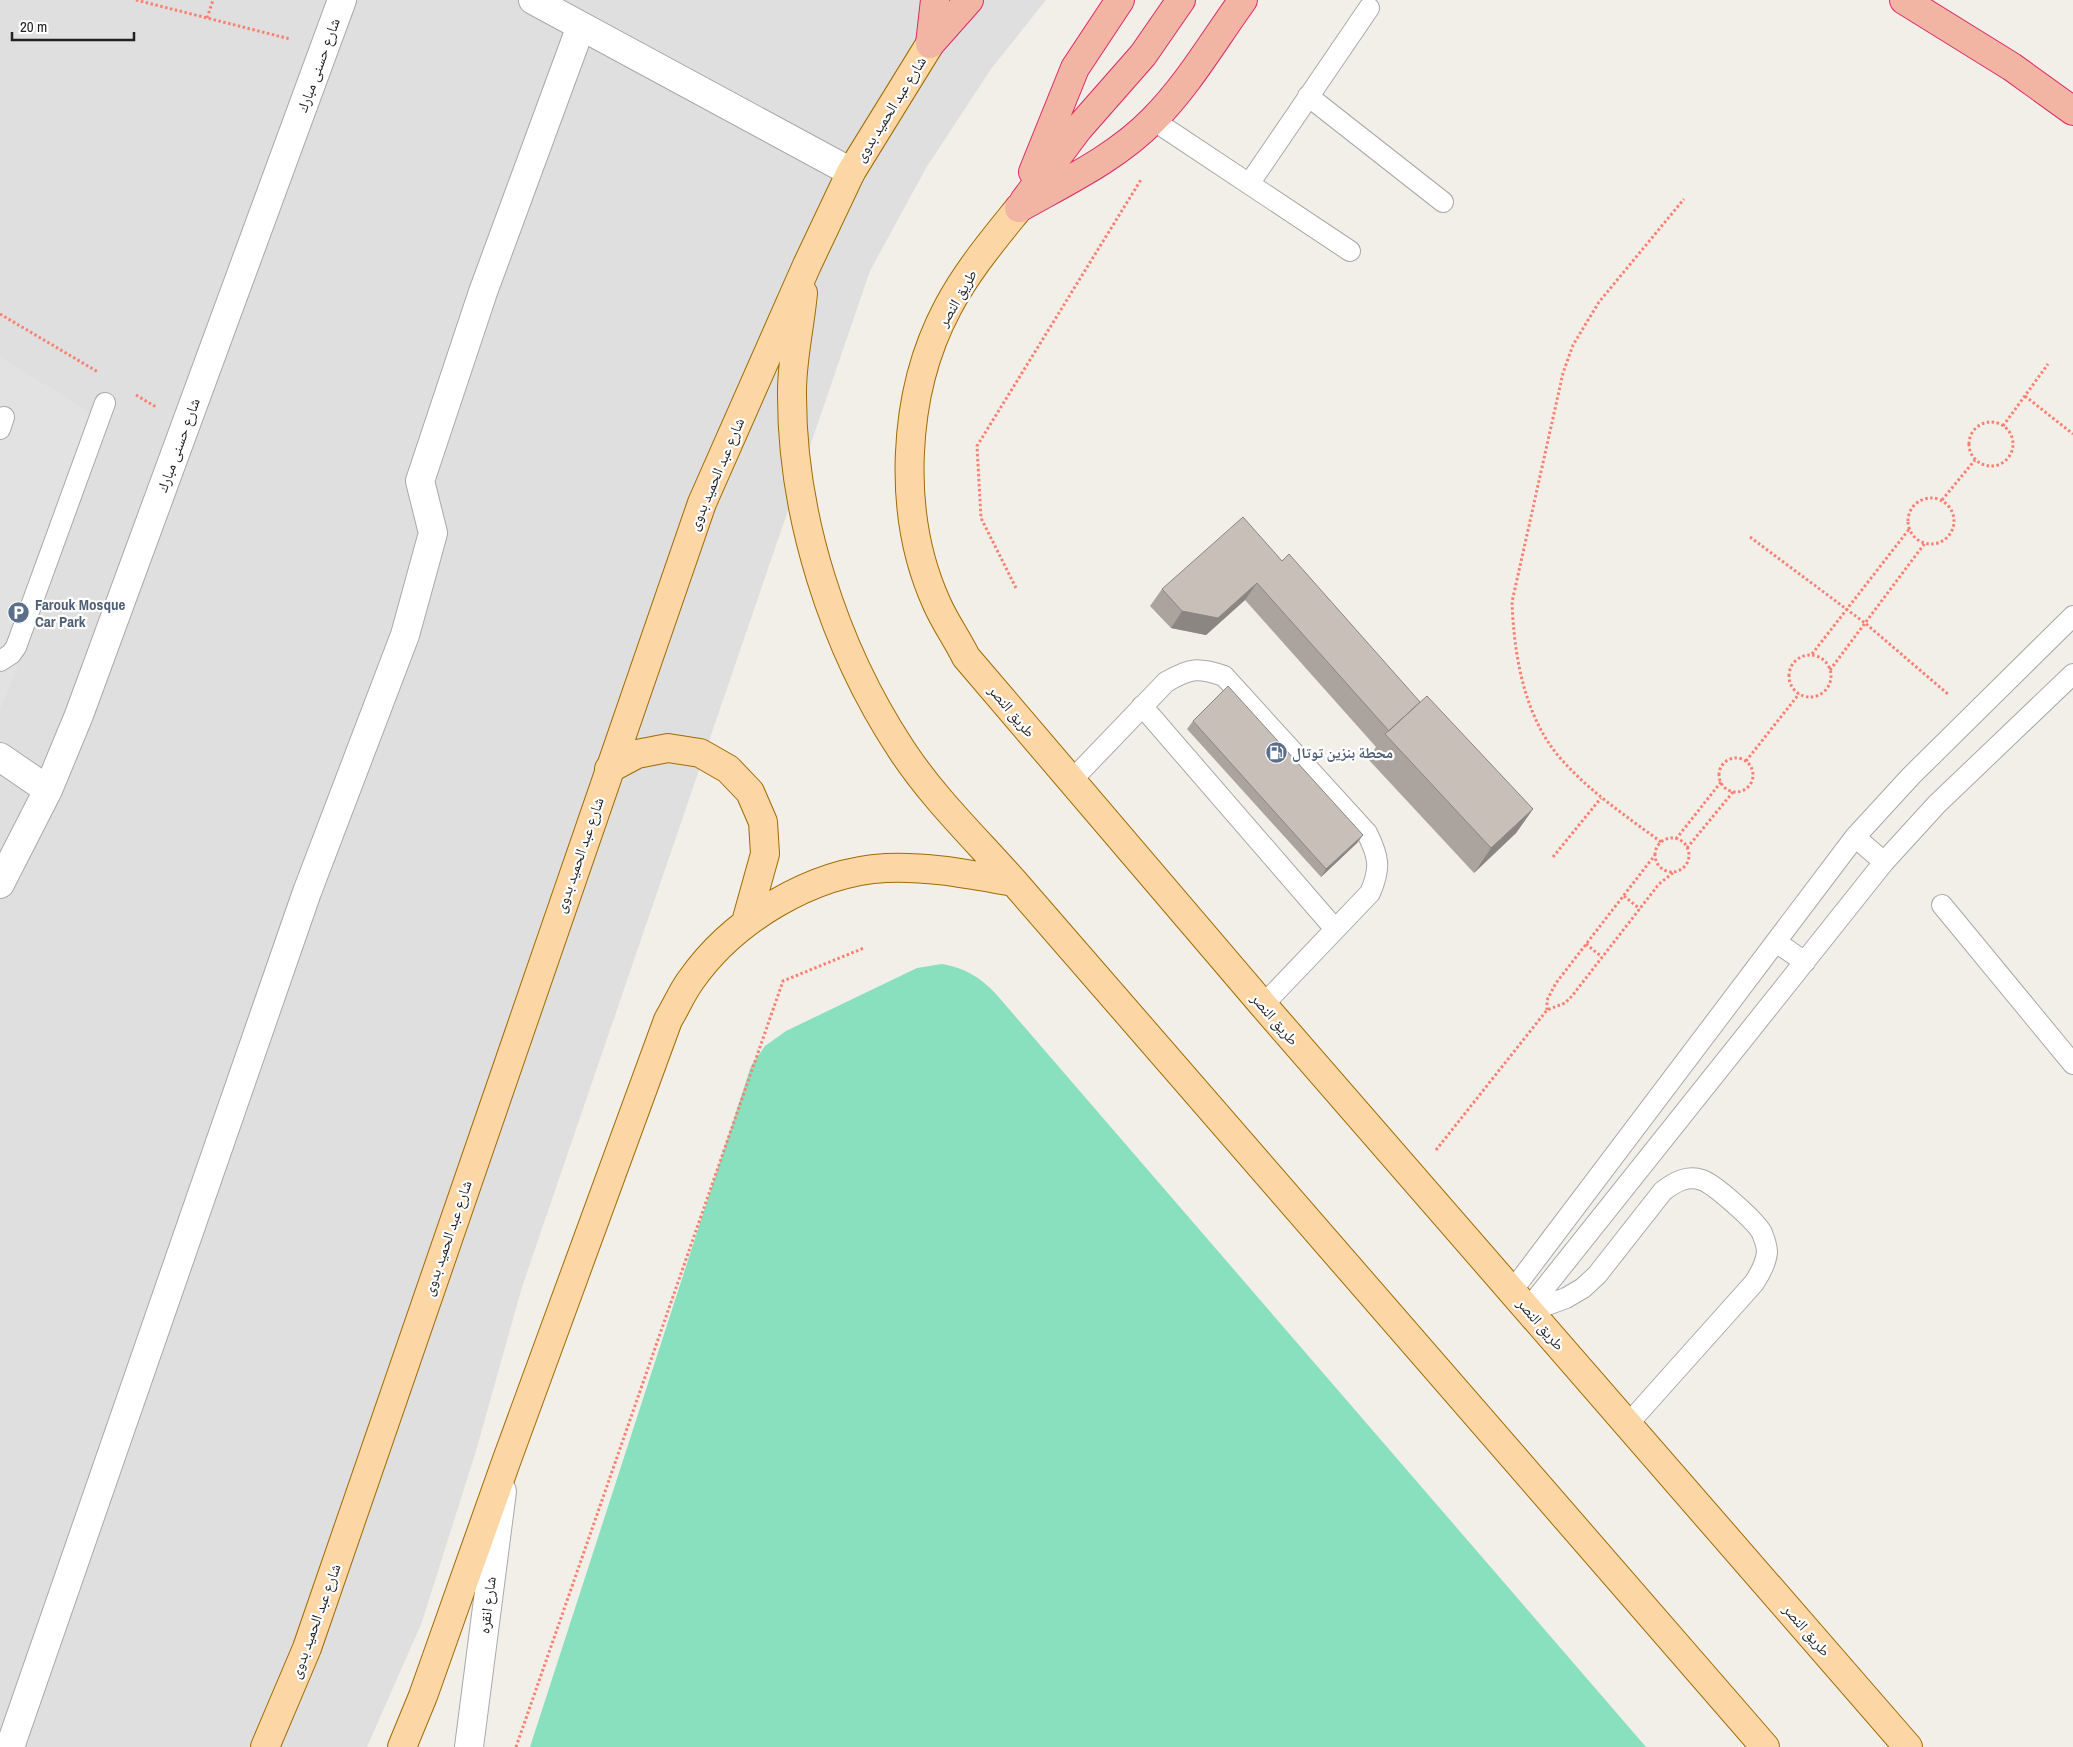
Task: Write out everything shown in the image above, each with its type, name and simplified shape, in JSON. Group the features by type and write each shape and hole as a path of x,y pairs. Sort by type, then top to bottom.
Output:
{"highway":[{"path":"930,44 935,0"},
{"path":"930,44 954,0"},
{"name":"شارع عبد الحميد بدوى","path":"930,44 970,0"},
{"path":"1019,208 1075,68 1120,0"},
{"path":"1019,208 1078,128 1143,54 1181,0"},
{"path":"1019,208 1067,181 1122,146 1162,125 1184,83 1243,0"},
{"path":"1904,0 2012,67 2073,111"}],"main road":[{"name":"شارع عبد الحميد بدوى","path":"265,1747 307,1648 702,504 807,265 852,172 930,44"},
{"name":"طريق النصر","path":"1019,208 982,256 948,307 924,363 911,423 909,484 917,545 941,611 966,657 1262,1005 1908,1747"},
{"path":"807,265 792,390 796,456 807,523 819,574 831,610 854,665 874,704 902,750 931,789 1014,882 1765,1747"},
{"path":"609,769 637,754 668,748 700,754 728,769 750,792 762,822 765,854 746,922"},
{"path":"402,1747 423,1696 506,1462 668,1020 690,980 717,949 746,922 790,894 836,877 885,868 933,869 1014,882"}],"street":[{"name":"شارع حسنى مبارك","path":"0,884 48,790 79,715 342,0"},
{"path":"533,0 852,172"},
{"path":"10,1747 308,892 405,635 433,533 420,481 483,292 581,26"},
{"path":"0,757 48,790"},
{"name":"شارع انقره","path":"469,1747 506,1462"}],"lane":[{"path":"1248,184 1369,8"},
{"path":"1308,96 1443,202"},
{"path":"1162,125 1350,251"},
{"path":"0,661 11,654 16,647 105,403"},
{"path":"1520,1300 1776,942 1855,837 1905,782 2073,616"},
{"path":"1072,780 1166,682 1185,671 1206,670 1224,676 1367,833 1377,853 1378,876 1370,893 1262,1005"},
{"path":"1520,1300 1805,962 1884,862 1937,804 2073,674"},
{"path":"1142,706 1336,929"},
{"path":"1855,837 1884,862"},
{"path":"1942,905 2073,1064"},
{"path":"1776,942 1805,962"},
{"path":"1520,1300 1547,1305 1566,1298 1583,1288 1597,1275 1663,1191 1675,1182 1688,1178 1702,1180 1752,1220 1763,1234 1767,1251 1763,1269 1754,1283 1628,1424"}],"path":[{"path":"136,0 324,48"},
{"path":"207,18 214,0"},
{"path":"1016,588 981,518 977,446 1162,125"},
{"path":"1661,842 1601,798 1560,758 1543,731 1528,700 1519,666 1512,602 1563,373 1573,346 1600,302 1684,199"},
{"path":"0,314 101,374"},
{"path":"2003,426 2048,364"},
{"path":"135,394 186,424"},
{"path":"2025,396 2073,434"},
{"path":"1993,422 2003,426 2010,433 2013,444 2011,454 2004,462 1994,466 1984,466 1975,460 1969,451 1969,440 1974,430 1982,424 1993,422"},
{"path":"1942,500 1975,460"},
{"path":"1932,497 1942,500 1951,507 1954,518 1953,529 1946,538 1936,543 1925,543 1918,540 1910,528 1908,517 1912,507 1921,500 1932,497"},
{"path":"1812,654 1910,528"},
{"path":"1750,537 1866,623 1973,716"},
{"path":"1830,670 1925,543"},
{"path":"1812,654 1820,657 1827,662 1830,670 1831,680 1827,689 1818,696 1808,697 1798,694 1788,678 1789,668 1795,660 1803,655 1812,654"},
{"path":"1746,761 1798,694"},
{"path":"1739,758 1746,761 1751,767 1751,781 1747,788 1733,792 1721,782 1719,775 1725,762 1739,758"},
{"path":"1676,839 1721,782"},
{"path":"1687,848 1733,792"},
{"path":"1553,857 1601,798"},
{"path":"1414,1178 1547,1010 1564,1003 1659,884 1686,864 1687,848 1682,843 1676,839 1668,839 1661,842 1654,855 1624,896 1550,991 1547,1000 1547,1010"},
{"path":"1654,855 1660,868 1667,872 1674,872"},
{"path":"1624,896 1640,909"},
{"path":"1586,944 1602,957"},
{"path":"516,1747 783,981 864,948"}],"shaded area":[{"path":"0,0 1046,0 991,69 926,168 870,271 522,1287 476,1451 422,1622 367,1747 0,1747"},
{"name":"Farouk Mosque Car Park","path":"0,357 88,411 75,515 0,711"}],"green space":[{"path":"942,964 972,974 996,994 1646,1747 530,1747 751,1066 765,1046 786,1031 917,968"}],"building":[{"path":"1243,517 1282,561 1289,554 1420,702 1389,731 1257,583 1218,618 1182,611 1162,589"},
{"path":"1228,686 1363,835 1326,869 1193,721"},
{"path":"1427,696 1533,809 1491,848 1385,734"}],"place":[{"name":"Farouk Mosque Car Park","path":"19,613"},
{"name":"محطة بنزين توتال","path":"1276,752"}]}
